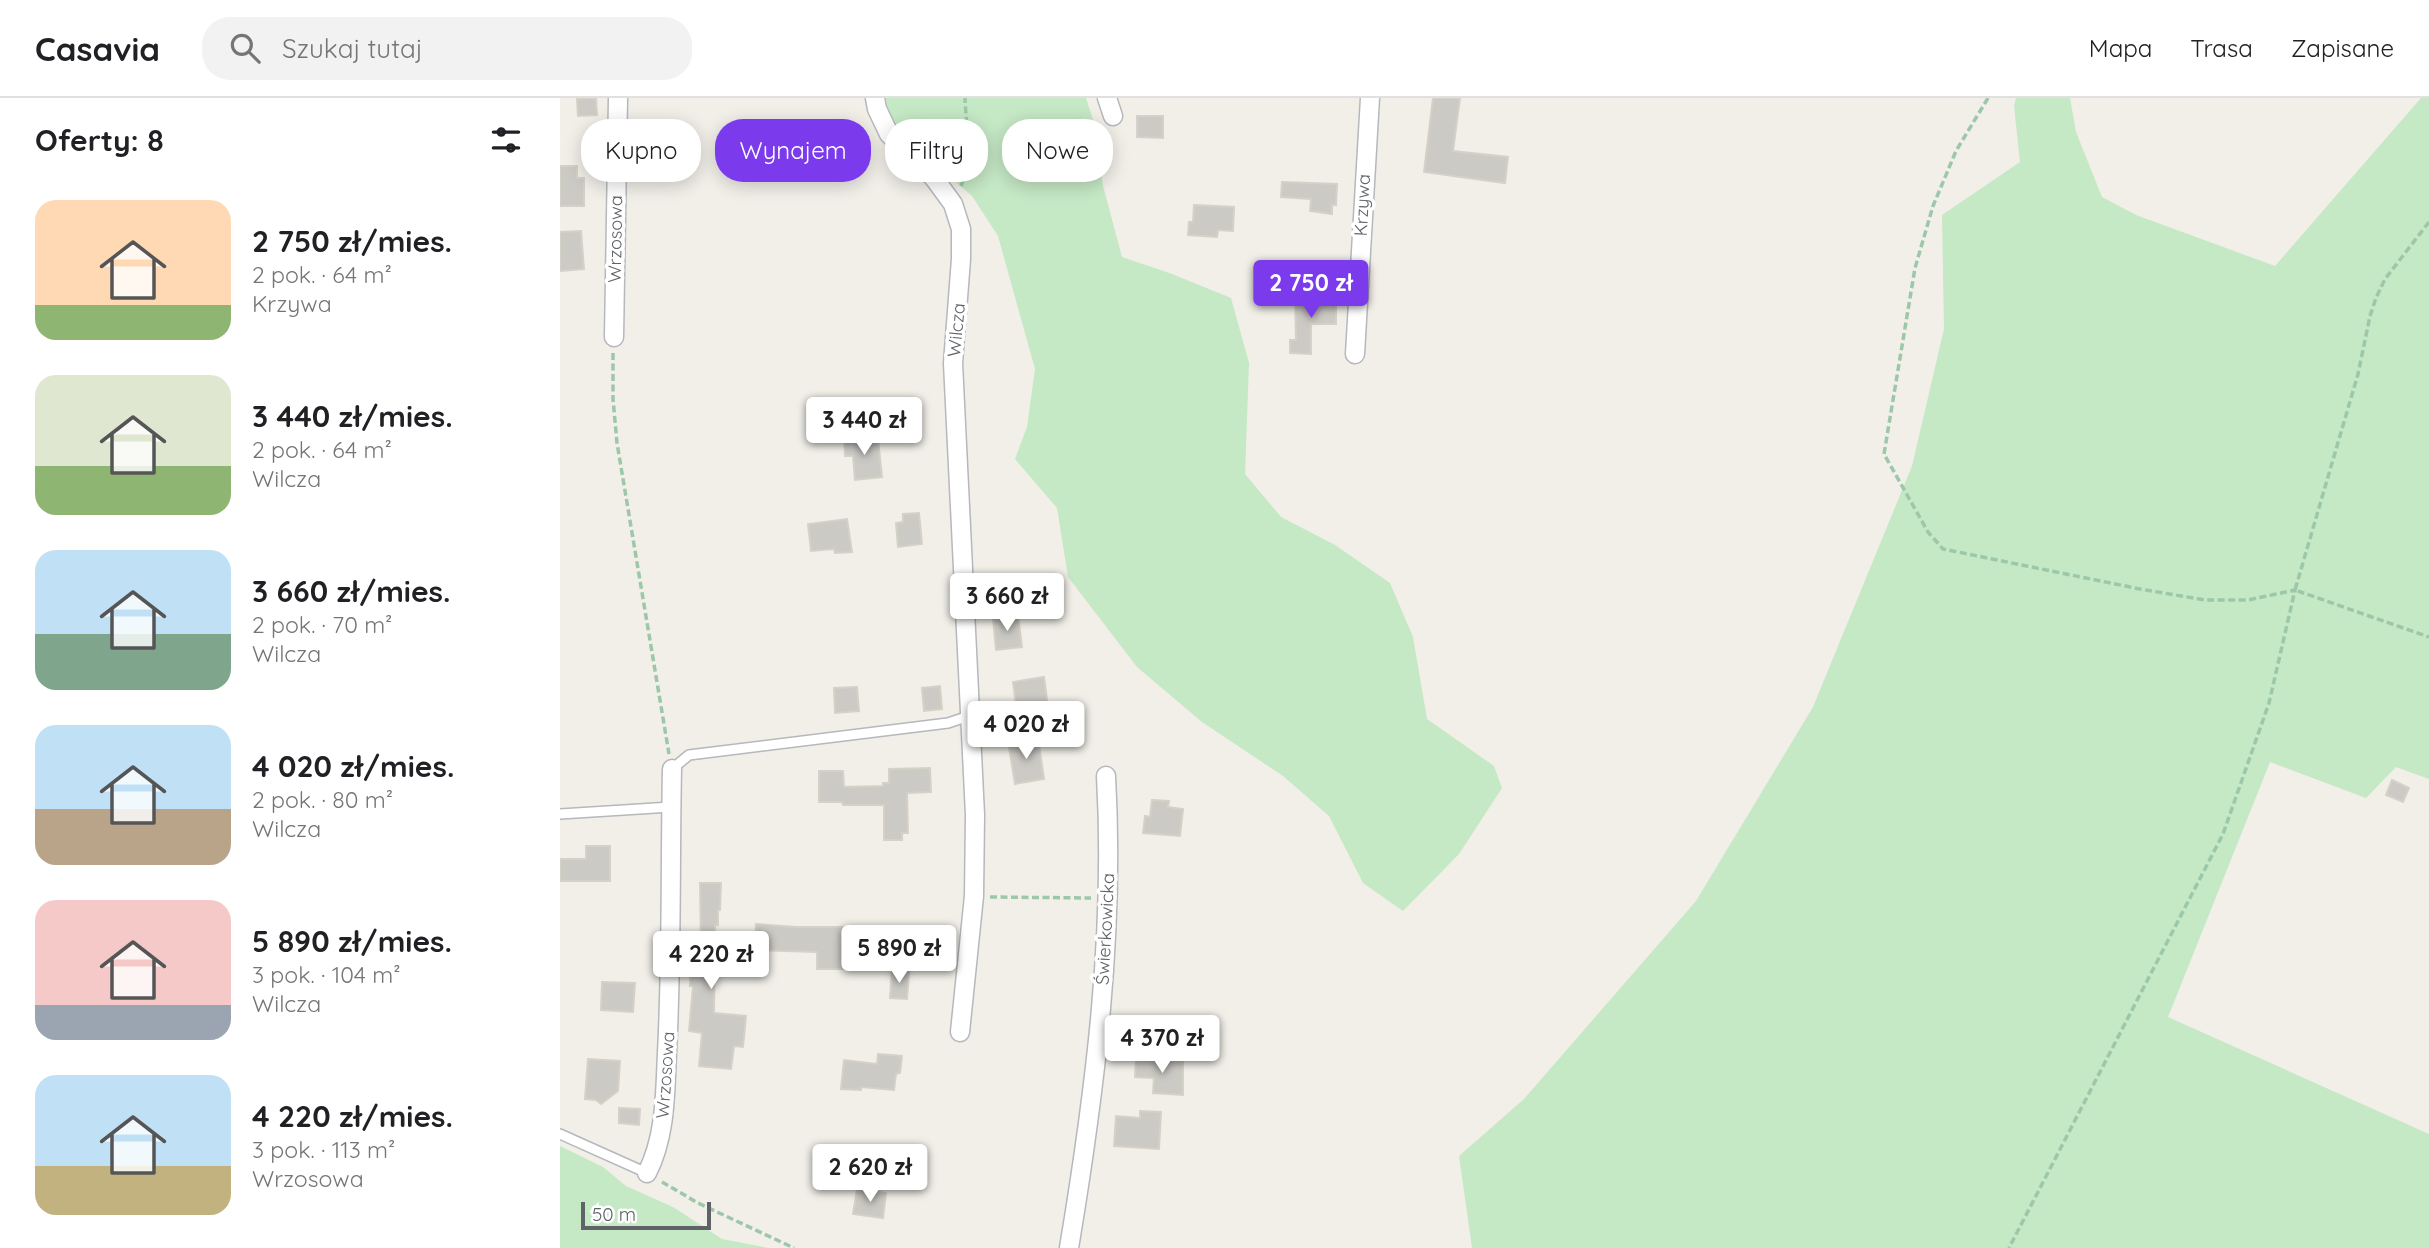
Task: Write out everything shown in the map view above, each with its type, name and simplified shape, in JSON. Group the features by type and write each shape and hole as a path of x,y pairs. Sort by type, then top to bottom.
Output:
{"street":[{"name":"Wrzosowa","path":"614,337 618,98"},
{"name":"Wilcza","path":"875,98 877,109 889,134 934,178 953,204 961,229 953,363 975,815 974,896 960,1032"},
{"path":"1107,98 1113,116"},
{"name":"Krzywa","path":"1354,354 1370,98"},
{"name":"Wrzosowa","path":"647,1173 661,1135 671,985 672,769"},
{"name":"Świerkowicka","path":"1069,1248 1098,1061 1107,898 1107,776"}],"lane":[{"path":"672,769 689,755 948,723 969,716"},
{"path":"560,814 671,807"},
{"path":"560,1134 647,1173"}],"path":[{"path":"953,204 965,176 968,148 965,98"},
{"path":"1988,98 1956,151 1933,205 1914,268 1884,454 1928,532 1943,549 2205,600 2248,600 2295,590 2429,637"},
{"path":"2009,1248 2223,834 2269,703 2295,590 2358,374 2370,316 2385,279 2429,222"},
{"path":"614,337 613,399 617,443 672,769"},
{"path":"974,896 1107,898"},
{"path":"647,1173 698,1203 794,1248"}],"green space":[{"path":"886,98 1086,98 1093,119 1002,119 1002,182 1102,182 1122,257 1231,298 1249,363 1245,474 1281,517 1335,545 1390,583 1413,637 1427,719 1494,766 1502,788 1459,854 1403,911 1363,883 1329,816 1283,776 1202,722 1137,667 1068,577 1057,508 1015,459 1027,427 1035,369 998,236 972,196 956,182 988,182 988,119 892,119"},
{"path":"2016,98 2070,98 2076,132 2102,197 2136,215 2275,266 2421,98 2429,98 2429,779 2396,767 2366,798 2270,762 2168,1017 2429,1134 2429,1248 1472,1248 1459,1156 1524,1099 1696,901 1813,707 1912,466 1944,329 1942,215 2020,162 2014,106"},
{"path":"560,1146 603,1167 626,1186 673,1207 722,1239 769,1248 560,1248"}],"building":[{"path":"596,98 597,115 578,116 577,99"},
{"path":"1433,98 1460,98 1453,151 1508,157 1505,183 1424,172"},
{"path":"1137,116 1163,116 1163,138 1137,137"},
{"path":"560,166 577,166 577,178 584,182 584,206 560,206"},
{"path":"1282,182 1337,184 1336,205 1332,205 1332,214 1310,211 1311,199 1281,197"},
{"path":"1194,205 1234,207 1233,231 1218,230 1217,237 1188,235 1189,222 1193,222"},
{"path":"581,231 584,269 560,271 560,232"},
{"path":"1295,294 1308,294 1308,298 1336,298 1336,324 1311,324 1311,354 1290,353 1290,340 1296,340"},
{"path":"861,435 862,441 878,439 882,477 855,480 853,456 845,456 844,437"},
{"path":"919,513 922,544 898,547 896,523 903,522 903,514"},
{"path":"847,519 852,552 835,553 834,549 811,551 808,524"},
{"path":"1018,615 1022,647 996,650 993,618"},
{"path":"1044,677 1048,707 1017,712 1013,682"},
{"path":"940,686 942,709 924,711 922,688"},
{"path":"857,687 859,711 835,713 834,688"},
{"path":"1031,738 1032,746 1039,745 1044,779 1015,784 1009,747 1013,746 1012,741"},
{"path":"930,768 931,792 907,793 908,833 902,833 902,840 884,840 884,805 819,802 819,771 843,771 844,787 883,786 883,783 889,783 889,769"},
{"path":"2392,780 2409,788 2403,802 2386,795"},
{"path":"1152,800 1169,801 1168,807 1183,809 1180,836 1143,833 1145,816 1150,817"},
{"path":"586,846 610,846 610,881 560,881 560,859 586,859"},
{"path":"700,883 721,883 718,925 715,925 714,1013 746,1016 743,1047 734,1046 731,1069 699,1066 702,1033 689,1031 693,986 690,986 691,946 701,946"},
{"path":"756,924 844,927 844,969 817,969 817,952 755,950"},
{"path":"892,970 909,972 907,999 890,998"},
{"path":"602,982 635,983 633,1012 601,1010"},
{"path":"878,1054 902,1056 894,1090 861,1087 861,1090 841,1089 844,1060 877,1064"},
{"path":"588,1059 620,1061 618,1091 601,1104 596,1100 585,1099"},
{"path":"1136,1059 1183,1061 1183,1095 1153,1093 1154,1078 1135,1077"},
{"path":"619,1108 640,1109 639,1125 619,1123"},
{"path":"1140,1111 1161,1112 1159,1149 1114,1146 1116,1116 1140,1118"},
{"path":"857,1189 886,1193 883,1218 853,1214"}]}
